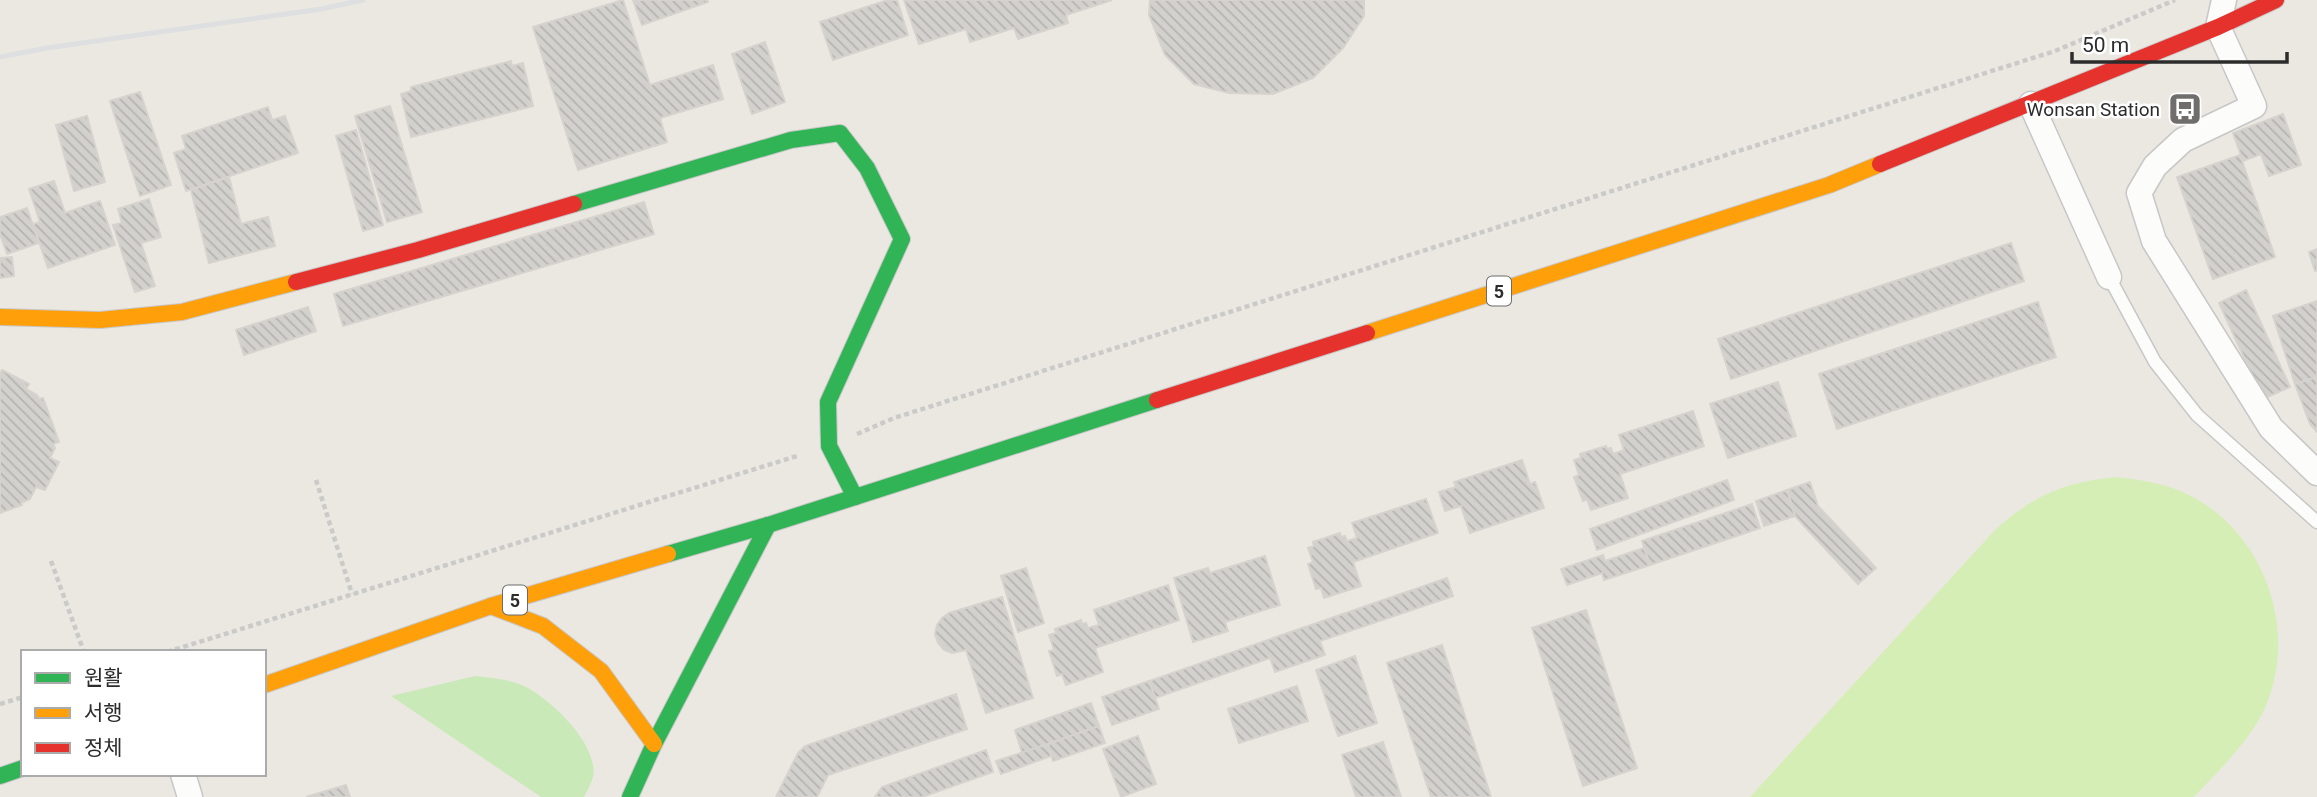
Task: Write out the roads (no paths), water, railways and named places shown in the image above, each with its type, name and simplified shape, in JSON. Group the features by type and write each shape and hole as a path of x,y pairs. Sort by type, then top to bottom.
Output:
{"main road":[{"name":"5","path":"266,684 491,607 768,525 1829,185 2218,27 2276,0"},
{"path":"0,317 100,320 182,312 418,250 791,140 840,133 867,168 902,239 828,402 830,446 855,497"},
{"path":"630,797 654,744 768,525"},
{"path":"491,607 543,626 601,671 654,744"},
{"path":"0,776 21,769"}],"street":[{"path":"2224,0 2218,27 2254,106 2183,140 2155,166 2139,193 2154,241 2265,417 2272,428 2317,473"},
{"path":"2031,104 2109,277"},
{"path":"184,776 190,797"}],"lane":[{"path":"2109,277 2155,362 2197,415 2317,522"}],"railway":[{"path":"0,57 321,9 363,0"}],"place":[{"name":"Wonsan Station","path":"2185,109"}]}
